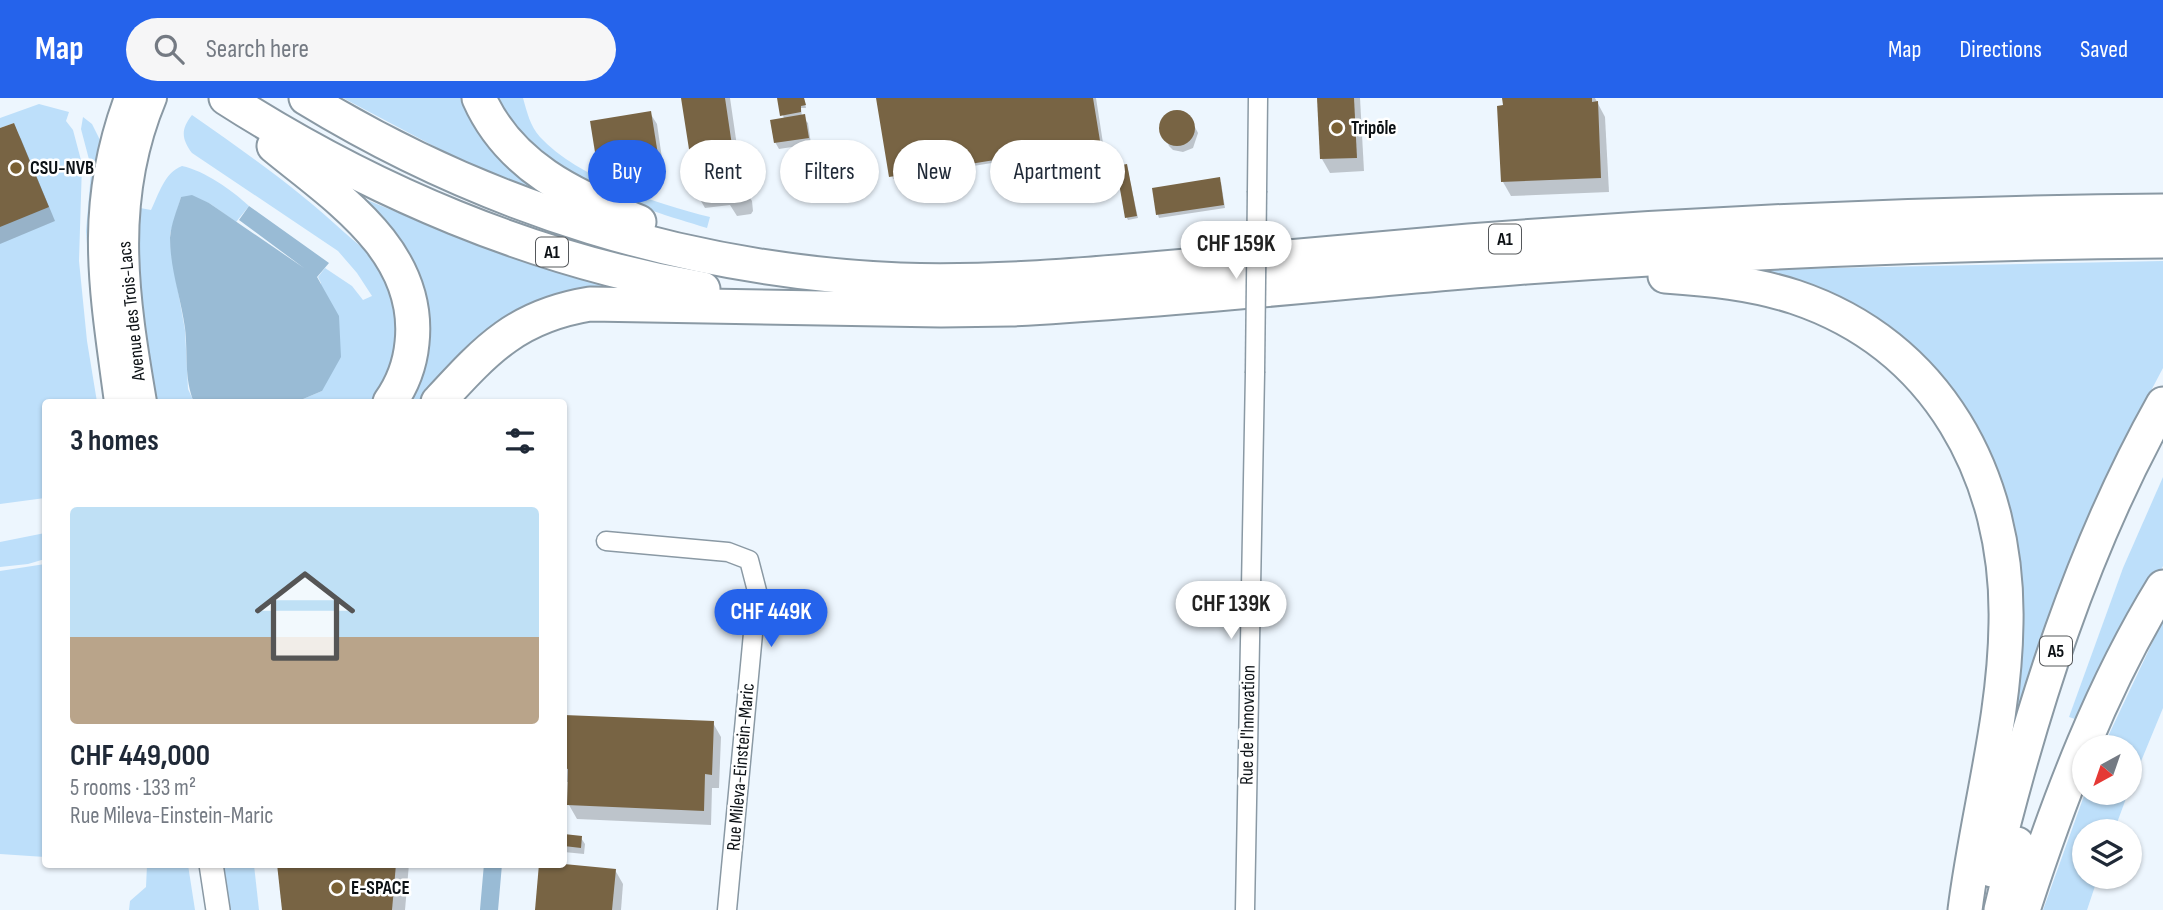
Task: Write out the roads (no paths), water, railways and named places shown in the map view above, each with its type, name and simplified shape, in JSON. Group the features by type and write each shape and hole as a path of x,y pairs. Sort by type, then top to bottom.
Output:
{"highway":[{"name":"A1","path":"306,98 363,132 447,173 571,222 701,256 790,271 848,276 927,280 1026,278 1472,241 1683,227 1909,216 2163,211"},
{"path":"479,98 500,135 522,159 551,181 589,201 638,222 693,239 848,276"},
{"name":"A1","path":"231,106 385,187 481,228 559,254 651,279 730,294 886,309 1057,306 1526,267 1884,248 2163,241"},
{"path":"231,106 368,225 396,264 406,286 412,310 413,331 405,376 392,399"},
{"path":"1526,267 1723,281 1796,298 1848,321 1881,342 1928,385 1956,421 1976,459 1992,505 2001,547 2006,594 2001,695 1965,910"},
{"path":"442,399 476,362 510,332 537,318 570,307 626,303 886,309"},
{"name":"A5","path":"1982,910 2017,777 2062,632 2102,529 2163,404"},
{"path":"2001,910 2034,783 2080,638 2119,536 2163,444"},
{"path":"2023,910 2093,724 2131,643 2163,587"}],"main road":[{"name":"Avenue des Trois-Lacs","path":"118,399 102,282 101,219 113,144 128,98"},
{"name":"Avenue des Trois-Lacs","path":"143,399 128,310 123,235 129,175 140,132 153,98"}],"street":[{"name":"Rue de l'Innovation","path":"1245,910 1258,98"},
{"name":"Rue Mileva-Einstein-Maric","path":"606,541 728,552 749,560 757,591 727,910"},
{"path":"212,868 218,910"}],"waterway":[{"path":"489,910 493,868"}],"place":[{"name":"Tripōle","path":"1337,128"},
{"name":"CSU-NVB","path":"16,168"},
{"name":"E-SPACE","path":"337,888"}]}
